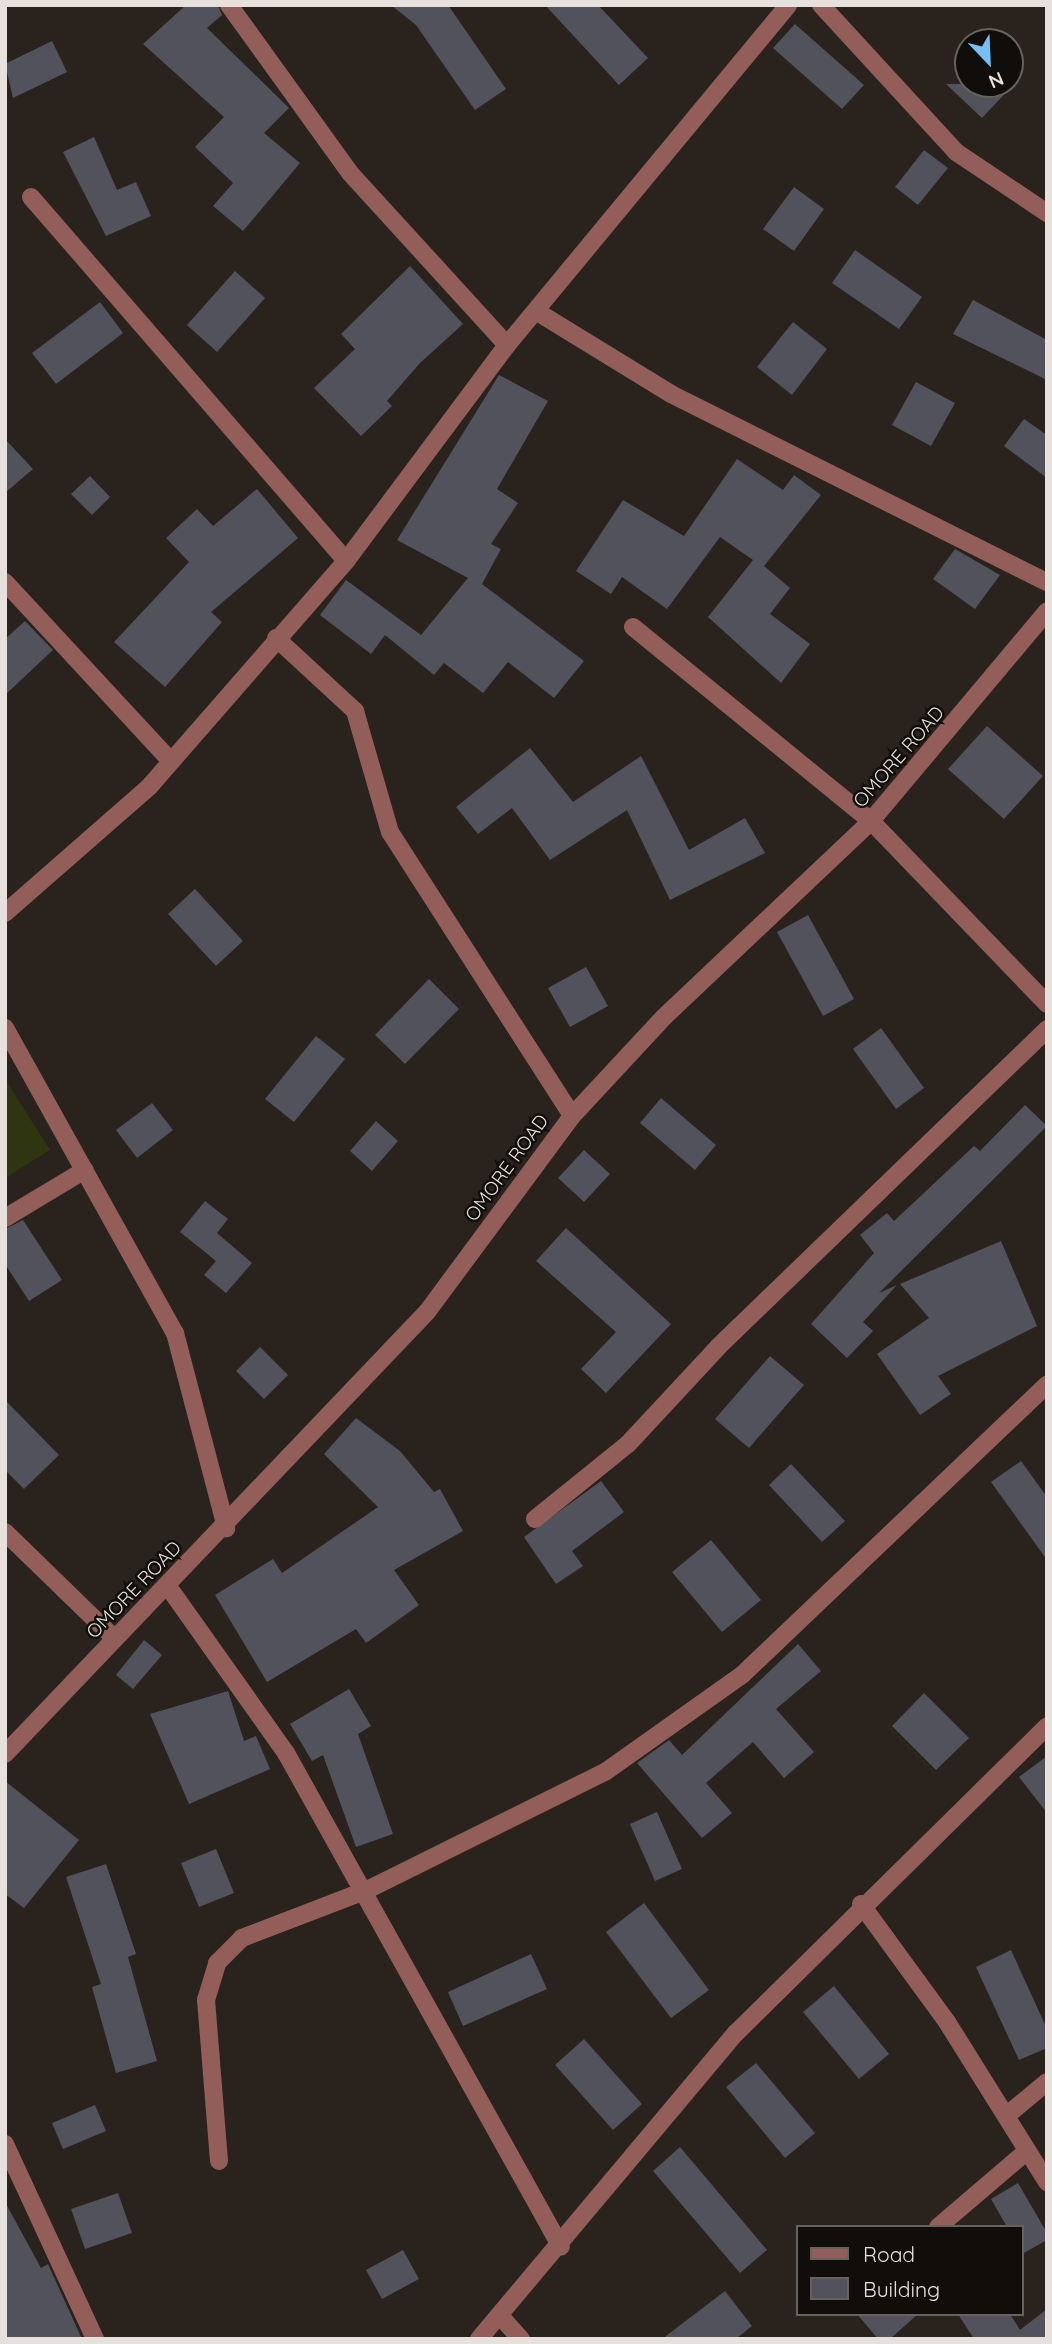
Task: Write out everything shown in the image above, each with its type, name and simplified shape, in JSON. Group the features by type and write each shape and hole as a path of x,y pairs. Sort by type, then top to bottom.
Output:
{"street":[{"path":"229,5 350,173 507,345"},
{"path":"5,913 171,761 346,561 507,345 539,313 788,5"},
{"path":"821,5 956,152 1047,213"},
{"path":"31,197 346,561"},
{"path":"539,313 671,394 1047,582"},
{"path":"5,582 171,761"},
{"name":"OMORE ROAD","path":"5,1754 167,1585 226,1528 427,1312 572,1116 664,1017 871,821 1047,611"},
{"path":"633,627 871,821 1047,1004"},
{"path":"276,638 355,711 390,832 572,1116"},
{"path":"5,1028 175,1333 226,1528"},
{"path":"535,1519 628,1444 718,1347 1047,1029"},
{"path":"5,1218 85,1170"},
{"path":"219,2161 206,2000 217,1963 242,1938 367,1890 605,1772 742,1675 1047,1385"},
{"path":"5,1532 115,1639"},
{"path":"167,1585 286,1754 367,1890 462,2078 561,2247"},
{"path":"479,2339 561,2247 736,2033 861,1904 1047,1726"},
{"path":"861,1904 1006,2116 1047,2182"},
{"path":"1006,2116 1047,2082"},
{"path":"940,2225 1027,2151"},
{"path":"8,2155 95,2339"},
{"path":"501,2317 521,2339"}],"green space":[{"path":"5,1079 50,1150 5,1178"}],"building":[{"path":"186,5 218,5 222,15 207,28 289,108 264,133 300,163 243,231 213,206 233,183 195,147 224,117 143,44"},
{"path":"391,5 448,5 506,89 475,110 416,25"},
{"path":"545,5 598,5 648,58 619,85"},
{"path":"795,24 864,85 842,109 773,48"},
{"path":"52,41 67,72 13,98 5,64"},
{"path":"961,98 1001,98 982,118"},
{"path":"94,137 117,190 136,182 151,216 106,236 63,152"},
{"path":"924,150 948,168 918,205 895,187"},
{"path":"794,187 824,209 794,251 763,229"},
{"path":"855,250 922,297 899,329 832,283"},
{"path":"410,266 463,324 420,363 387,401 392,406 361,436 314,388 355,349 341,334"},
{"path":"235,271 265,298 217,352 187,325"},
{"path":"973,300 1047,340 1047,380 953,334"},
{"path":"100,302 123,333 56,384 32,353"},
{"path":"793,322 827,349 792,395 757,367"},
{"path":"499,375 548,401 497,489 518,503 491,544 501,549 482,584 584,661 554,698 508,662 483,693 444,663 434,675 385,635 371,654 320,615 346,580 421,635 468,578 397,540"},
{"path":"916,382 955,403 931,446 892,425"},
{"path":"1024,419 1047,435 1047,478 1004,446"},
{"path":"5,439 33,469 5,493"},
{"path":"737,459 783,490 794,475 821,495 764,566 790,588 770,614 810,644 781,683 708,617 753,560 720,537 667,609 622,577 611,594 576,571 623,500 684,536"},
{"path":"90,476 110,497 92,515 71,494"},
{"path":"257,489 298,538 211,612 222,622 165,687 114,642 189,562 166,538 197,509 213,526"},
{"path":"955,549 1000,575 975,609 933,579"},
{"path":"25,621 53,650 5,695 5,639"},
{"path":"987,726 1043,776 1004,819 948,769"},
{"path":"530,748 573,802 641,756 689,850 745,818 765,853 670,900 627,810 550,860 512,808 478,834 456,807"},
{"path":"195,889 243,941 216,966 168,914"},
{"path":"808,915 854,999 823,1016 777,932"},
{"path":"586,967 608,1006 570,1027 548,988"},
{"path":"429,979 459,1009 405,1064 375,1035"},
{"path":"881,1028 924,1088 896,1109 853,1049"},
{"path":"316,1036 345,1059 294,1122 265,1099"},
{"path":"661,1098 716,1145 695,1170 640,1123"},
{"path":"152,1103 173,1130 137,1158 116,1130"},
{"path":"1025,1105 1047,1126 879,1293 897,1285 863,1322 873,1331 847,1358 811,1324 874,1253 860,1235 887,1213 894,1221 974,1146 980,1151"},
{"path":"376,1121 398,1141 372,1171 350,1151"},
{"path":"584,1150 610,1174 584,1202 558,1178"},
{"path":"205,1201 228,1219 217,1233 252,1263 226,1293 204,1275 216,1261 180,1232"},
{"path":"23,1220 62,1280 29,1301 5,1264 5,1229"},
{"path":"566,1228 671,1324 606,1393 581,1369 616,1332 536,1261"},
{"path":"1001,1241 1037,1326 938,1376 951,1394 920,1415 877,1354 929,1318 900,1284"},
{"path":"260,1347 288,1375 264,1399 236,1371"},
{"path":"770,1356 804,1385 749,1448 715,1419"},
{"path":"5,1400 59,1455 24,1489 5,1470"},
{"path":"356,1418 400,1451 434,1492 440,1489 463,1531 394,1570 419,1605 366,1643 356,1629 267,1682 215,1595 273,1559 282,1573 378,1507 324,1454"},
{"path":"1021,1461 1047,1497 1047,1560 991,1482"},
{"path":"791,1464 845,1521 822,1542 769,1485"},
{"path":"601,1481 624,1512 572,1551 583,1566 556,1584 524,1537"},
{"path":"711,1540 761,1600 722,1632 672,1572"},
{"path":"144,1640 162,1655 133,1689 116,1675"},
{"path":"798,1644 821,1671 776,1709 814,1752 784,1778 753,1742 706,1783 732,1813 702,1838 637,1763 669,1740 682,1755"},
{"path":"349,1689 371,1726 358,1734 393,1834 356,1847 323,1755 312,1761 290,1724"},
{"path":"228,1691 244,1741 256,1736 270,1769 189,1804 150,1714"},
{"path":"924,1693 969,1738 936,1770 892,1726"},
{"path":"1047,1756 1047,1813 1019,1777"},
{"path":"5,1781 79,1840 24,1908 5,1894"},
{"path":"657,1812 682,1869 655,1881 630,1824"},
{"path":"216,1849 234,1893 199,1907 181,1863"},
{"path":"106,1864 136,1954 128,1957 157,2061 116,2073 92,1987 101,1984 66,1877"},
{"path":"644,1903 709,1990 671,2018 606,1932"},
{"path":"1011,1950 1047,2029 1047,2048 1019,2060 976,1967"},
{"path":"531,1954 547,1989 463,2026 448,1992"},
{"path":"834,1986 889,2054 859,2079 803,2012"},
{"path":"584,2039 642,2104 613,2130 555,2065"},
{"path":"756,2063 815,2133 785,2158 726,2087"},
{"path":"95,2105 106,2131 63,2149 52,2123"},
{"path":"680,2147 767,2250 740,2273 653,2171"},
{"path":"1018,2183 1047,2233 1047,2240 1024,2253 1024,2225 1006,2225 991,2199"},
{"path":"118,2193 132,2233 85,2249 71,2209"},
{"path":"5,2202 41,2268 48,2264 82,2339 5,2339"},
{"path":"403,2250 419,2279 382,2299 366,2270"},
{"path":"725,2291 752,2326 736,2339 662,2339"},
{"path":"1047,2309 1047,2339 974,2339 959,2316 1011,2316 1020,2330"},
{"path":"859,2316 916,2316 890,2339 878,2339"}]}
